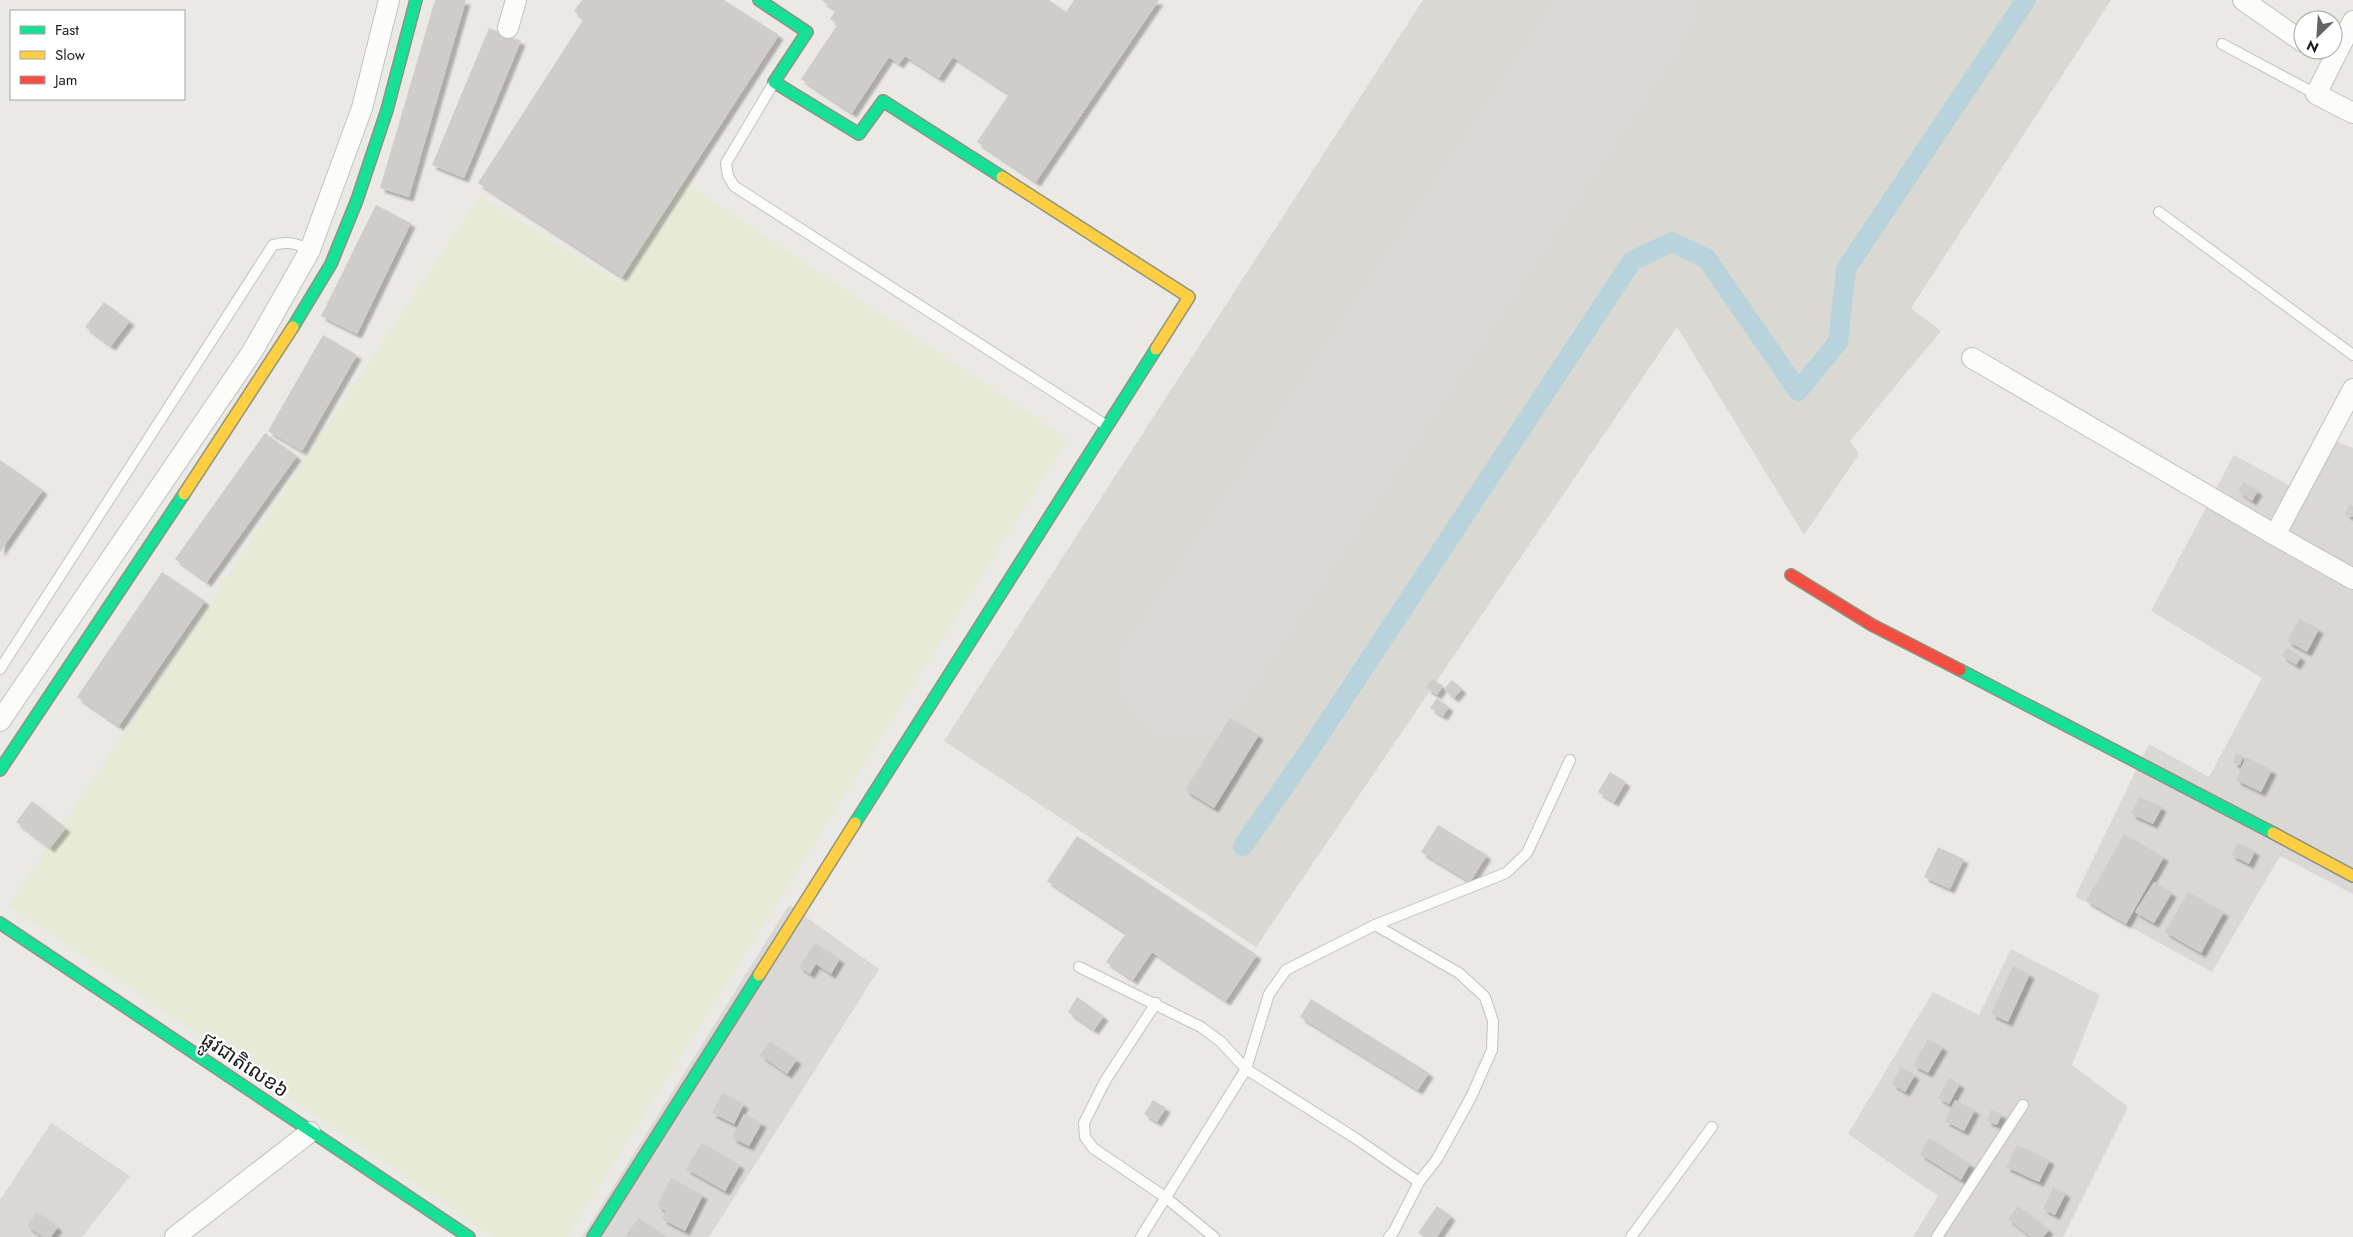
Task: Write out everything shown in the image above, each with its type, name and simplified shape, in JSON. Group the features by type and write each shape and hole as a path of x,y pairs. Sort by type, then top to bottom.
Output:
{"main road":[{"path":"0,770 277,354 331,264 357,200 387,110 416,0"},
{"path":"593,1237 1189,297 883,101 859,134 774,82 807,32 759,0"},
{"path":"1791,575 1872,626 2088,736 2353,876"},
{"name":"ផ្លូវជាតិលេខ៦","path":"0,923 469,1237"}],"street":[{"path":"0,721 252,352 310,250 362,108 388,0"},
{"path":"508,28 516,0"},
{"path":"2243,0 2293,35"},
{"path":"2353,21 2316,94 2353,113"},
{"path":"310,250 331,264"},
{"path":"1972,358 2275,535 2353,578"},
{"path":"2275,535 2353,389"},
{"path":"175,1237 310,1132"}],"lane":[{"path":"2222,44 2316,94"},
{"path":"774,82 726,163 728,176 734,186 1108,426"},
{"path":"2159,212 2353,355"},
{"path":"0,669 273,245 283,242 295,243 310,250"},
{"path":"1141,1237 1246,1069 1269,994 1286,970 1375,925 1506,873 1527,853 1570,760"},
{"path":"1375,925 1459,973 1485,996 1493,1021 1492,1050 1482,1073 1437,1159 1419,1182 1394,1231 1389,1237"},
{"path":"1079,967 1201,1026 1221,1042 1246,1069 1355,1138 1419,1182"},
{"path":"1156,1003 1105,1081 1084,1123 1085,1136 1093,1148 1165,1197 1214,1237"},
{"path":"1937,1237 2023,1105"},
{"path":"1632,1237 1712,1126"}],"shaded area":[{"path":"1423,0 2111,0 1911,308 1941,331 1850,441 1859,454 1804,535 1677,327 1256,947 944,741"},
{"path":"2323,436 2353,448 2353,894 2280,856 2212,972 2075,896 2149,744 2209,777 2262,678 2151,611 2234,455 2296,489"},
{"path":"789,905 879,969 709,1237 582,1237"},
{"path":"2011,949 2100,995 2072,1065 2128,1107 2063,1237 1913,1237 1938,1196 1848,1134 1933,992 1979,1015"},
{"path":"51,1123 130,1176 82,1237 0,1237 0,1200"}],"green space":[{"path":"688,184 1068,439 568,1237 493,1237 9,905 480,196 621,284"}],"building":[{"path":"435,0 466,0 409,197 380,188"},
{"path":"582,0 724,0 779,35 622,277 478,183 583,20 574,11"},
{"path":"821,0 1049,0 1066,12 1074,0 1159,0 1036,182 977,142 1009,94 953,57 939,78 905,56 899,64 889,57 852,113 801,79 838,24 830,19 836,10"},
{"path":"489,28 521,41 464,178 432,165"},
{"path":"376,205 411,223 357,334 321,316"},
{"path":"104,302 130,321 111,346 85,327"},
{"path":"323,335 357,355 302,451 268,431"},
{"path":"265,433 297,456 207,582 175,559"},
{"path":"0,460 43,490 0,552"},
{"path":"2244,482 2258,491 2252,501 2238,491"},
{"path":"2349,504 2353,506 2353,517 2345,514"},
{"path":"162,572 205,601 119,726 77,697"},
{"path":"2299,619 2319,629 2307,652 2287,641"},
{"path":"2287,648 2301,657 2296,665 2282,656"},
{"path":"1432,679 1443,686 1437,695 1426,688"},
{"path":"1452,680 1462,689 1454,698 1444,689"},
{"path":"1437,698 1449,707 1443,716 1430,708"},
{"path":"1230,718 1259,735 1214,808 1185,790"},
{"path":"2236,753 2243,756 2240,765 2233,763"},
{"path":"2246,757 2272,770 2261,792 2236,780"},
{"path":"1610,772 1626,782 1614,802 1598,792"},
{"path":"2139,797 2162,807 2153,824 2131,814"},
{"path":"32,801 66,828 50,848 16,822"},
{"path":"1438,825 1487,855 1470,882 1421,852"},
{"path":"2124,834 2164,857 2126,924 2086,901"},
{"path":"1077,836 1257,955 1226,1001 1152,952 1133,980 1106,962 1126,933 1047,881"},
{"path":"2238,843 2255,851 2249,864 2231,855"},
{"path":"1938,847 1964,859 1950,889 1924,877"},
{"path":"2154,882 2172,893 2154,923 2135,912"},
{"path":"2188,892 2224,912 2201,953 2165,932"},
{"path":"815,943 840,959 831,974 816,964 810,974 799,967"},
{"path":"2013,966 2030,974 2008,1022 1991,1014"},
{"path":"1077,997 1104,1016 1094,1030 1068,1012"},
{"path":"1311,999 1429,1073 1418,1090 1300,1017"},
{"path":"1928,1039 1943,1047 1928,1073 1913,1065"},
{"path":"770,1041 797,1060 787,1074 760,1055"},
{"path":"1901,1067 1915,1075 1905,1092 1892,1084"},
{"path":"1949,1078 1960,1084 1949,1104 1938,1098"},
{"path":"722,1093 744,1104 734,1124 712,1113"},
{"path":"1153,1100 1166,1108 1157,1122 1144,1114"},
{"path":"1955,1100 1975,1110 1964,1131 1945,1121"},
{"path":"1991,1110 2002,1114 1997,1125 1987,1121"},
{"path":"744,1114 762,1123 749,1146 732,1138"},
{"path":"1929,1138 1970,1164 1961,1180 1920,1154"},
{"path":"702,1143 740,1165 725,1191 686,1169"},
{"path":"2017,1145 2050,1160 2039,1182 2006,1167"},
{"path":"671,1178 703,1195 685,1231 662,1219 666,1211 657,1206"},
{"path":"2053,1187 2066,1193 2055,1215 2043,1209"},
{"path":"1437,1206 1451,1216 1437,1237 1424,1237 1418,1233"},
{"path":"2018,1206 2049,1230 2043,1237 2031,1237 2008,1219"},
{"path":"37,1212 58,1227 51,1237 43,1237 27,1226"},
{"path":"638,1218 667,1237 625,1237"}],"waterway":[{"path":"1243,846 1315,742 1632,261 1672,242 1707,259 1798,391 1838,342 1846,269 2026,0"}],"runway":[{"path":"1185,674 1633,0"}],"traffic: fast":[{"path":"293,327 331,264 357,200 387,110 416,0"},
{"path":"759,0 807,32 774,82 859,134 883,101 1002,177"},
{"path":"855,823 1156,349"},
{"path":"0,770 184,494"},
{"path":"1960,670 2273,833"},
{"path":"0,923 469,1237"},
{"path":"593,1237 759,975"}],"traffic: slow":[{"path":"1002,177 1189,297 1156,349"},
{"path":"184,494 293,327"},
{"path":"759,975 855,823"},
{"path":"2273,833 2353,876"}],"traffic: jam":[{"path":"1791,575 1872,625 1960,670"}]}
